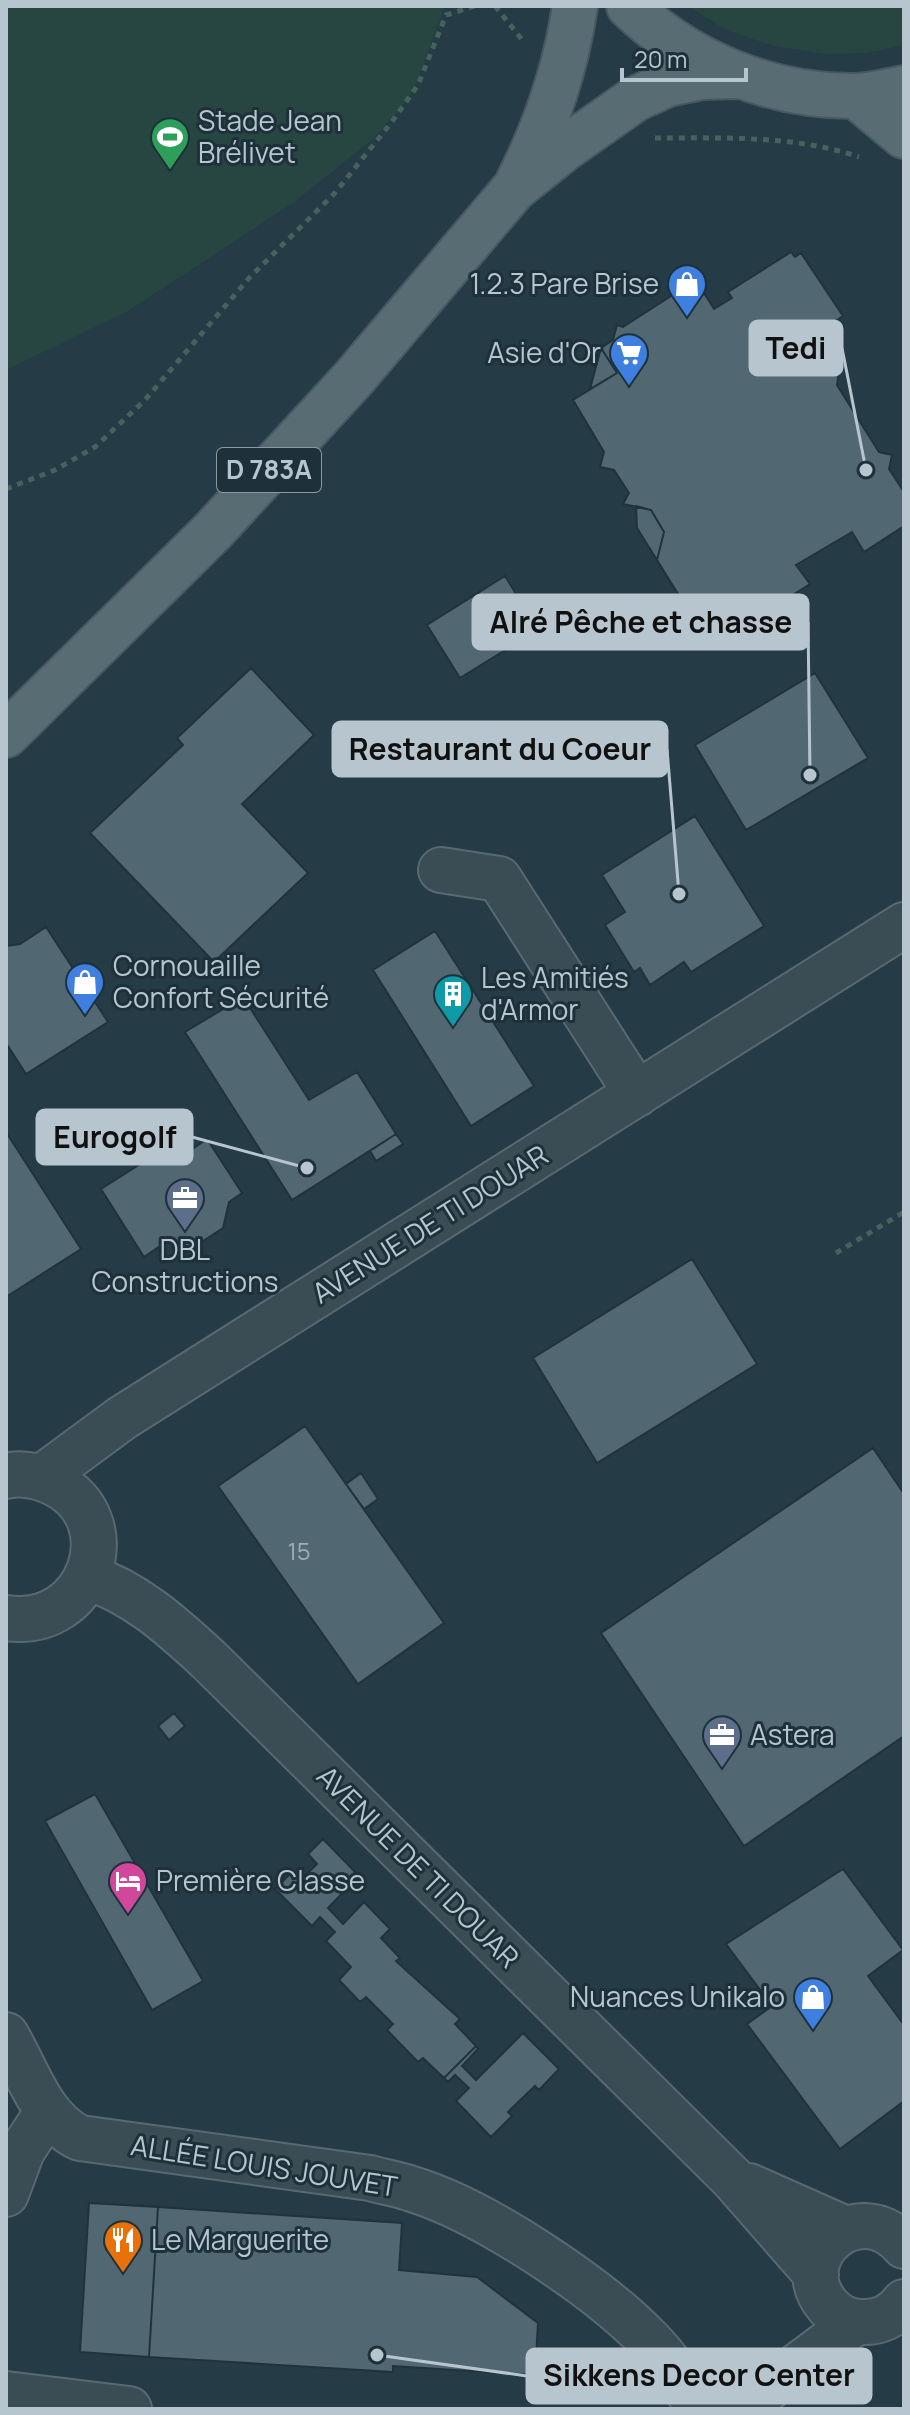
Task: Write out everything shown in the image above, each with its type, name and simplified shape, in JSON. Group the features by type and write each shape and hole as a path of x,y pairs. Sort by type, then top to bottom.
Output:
{"main road":[{"name":"D 783A","path":"514,189 534,151 561,73 575,6"},
{"path":"629,6 646,23 690,53 739,76 802,91 856,96 904,88"},
{"name":"D 783A","path":"6,735 212,532 353,379 514,189 635,99 668,84 702,77 739,76"},
{"path":"856,96 904,136"}],"street":[{"path":"441,870 499,879 637,1094"},
{"name":"AVENUE DE TI DOUAR","path":"24,1477 103,1433 160,1394 904,925"},
{"path":"81,1506 103,1433"},
{"path":"6,1618 33,1620 55,1612 75,1597 87,1577 94,1553 92,1529 81,1506 61,1486 24,1477"},
{"name":"AVENUE DE TI DOUAR","path":"87,1577 107,1583 148,1607 208,1659 866,2307"},
{"name":"ALLÉE LOUIS JOUVET","path":"6,2035 48,2111 70,2133 95,2141 370,2178 413,2189 450,2204 539,2254 614,2307 673,2368 699,2409"},
{"path":"6,2194 22,2151 48,2111"},
{"name":"AVENUE DE TI DOUAR","path":"732,2178 846,2229 874,2226 900,2234"},
{"path":"721,2409 760,2394 866,2307 818,2260 824,2247 846,2229"},
{"path":"6,2394 129,2409"}],"path":[{"path":"6,489 55,470 95,447 145,400 250,277 334,194 391,123 418,85 446,15 475,6"},
{"path":"495,6 534,53 561,73"},
{"path":"609,116 637,138 762,140 826,149 865,160"},
{"path":"836,1253 904,1212"}],"green space":[{"name":"Stade Jean Brélivet","path":"6,6 445,6 406,102 373,139 293,203 128,311 6,370"},
{"path":"689,6 904,6 904,45 867,53 825,54 774,46 726,30"}],"building":[{"path":"791,252 795,257 801,253 843,316 809,340 826,370 839,372 837,385 879,452 892,455 889,469 904,492 904,526 864,552 852,532 796,565 810,584 711,647 657,560 664,532 651,510 623,504 629,493 614,470 600,467 604,452 573,400 617,373 601,348 613,340 617,325 623,327 671,296 676,288 689,291 699,285 714,309 732,298 728,292"},
{"path":"601,348 617,373 590,389"},
{"path":"636,506 651,510 664,532 657,560 637,528"},
{"path":"505,576 538,630 460,678 427,625"},
{"path":"251,668 314,735 242,804 308,873 214,962 90,833 183,745 177,738"},
{"path":"815,673 868,758 746,830 695,745"},
{"path":"695,816 764,926 691,972 684,962 650,985 640,968 634,972 605,925 625,912 602,875"},
{"path":"46,927 108,1022 26,1074 6,1043 6,946 20,944"},
{"name":"Les Amitiés d'Armor","path":"435,931 534,1086 471,1126 373,970"},
{"path":"243,997 309,1100 357,1072 396,1134 292,1200 185,1032"},
{"path":"6,1132 81,1249 6,1297"},
{"path":"396,1134 403,1144 376,1161 370,1151"},
{"path":"207,1139 242,1193 229,1202 223,1228 183,1254 172,1238 144,1257 101,1189 164,1149 173,1162"},
{"path":"692,1259 757,1364 597,1463 533,1358"},
{"path":"305,1426 444,1623 358,1684 218,1486"},
{"path":"873,1448 904,1494 904,1736 744,1846 601,1633"},
{"path":"361,1473 378,1499 364,1509 346,1484"},
{"path":"174,1713 185,1726 169,1740 158,1726"},
{"path":"95,1794 203,1981 152,2010 45,1821"},
{"path":"323,1839 359,1876 328,1908 343,1924 364,1902 390,1929 381,1938 400,1958 396,1961 460,2019 455,2024 476,2046 444,2078 423,2058 418,2062 387,2030 393,2024 366,1997 360,2002 339,1980 351,1967 326,1941 335,1932 320,1917 312,1926 275,1889 292,1872 301,1880 317,1864 308,1854"},
{"path":"843,1869 903,1950 868,1976 904,2025 904,2101 840,2149 747,2024 772,2006 726,1944"},
{"path":"523,2033 559,2069 539,2090 535,2086 508,2112 512,2116 491,2137 456,2101 469,2088 455,2075 448,2082 444,2078 476,2046 478,2049 462,2066 476,2080"},
{"path":"89,2203 158,2207 149,2357 80,2352"},
{"path":"158,2207 402,2223 399,2270 477,2277 538,2323 535,2375 393,2366 393,2372 149,2357"}],"place":[{"name":"Stade Jean Brélivet","path":"170,171"},
{"name":"1.2.3 Pare Brise","path":"687,318"},
{"name":"Asie d'Or","path":"629,387"},
{"name":"Tedi","path":"866,470"},
{"name":"Alré Pêche et chasse","path":"810,775"},
{"name":"Restaurant du Coeur","path":"679,894"},
{"name":"Cornouaille Confort Sécurité","path":"85,1016"},
{"name":"Les Amitiés d'Armor","path":"453,1028"},
{"name":"Eurogolf","path":"307,1168"},
{"name":"DBL Constructions","path":"185,1232"},
{"name":"Astera","path":"722,1769"},
{"name":"Première Classe","path":"128,1915"},
{"name":"Nuances Unikalo","path":"813,2031"},
{"name":"Le Marguerite","path":"123,2274"},
{"name":"Sikkens Decor Center","path":"377,2355"}]}
